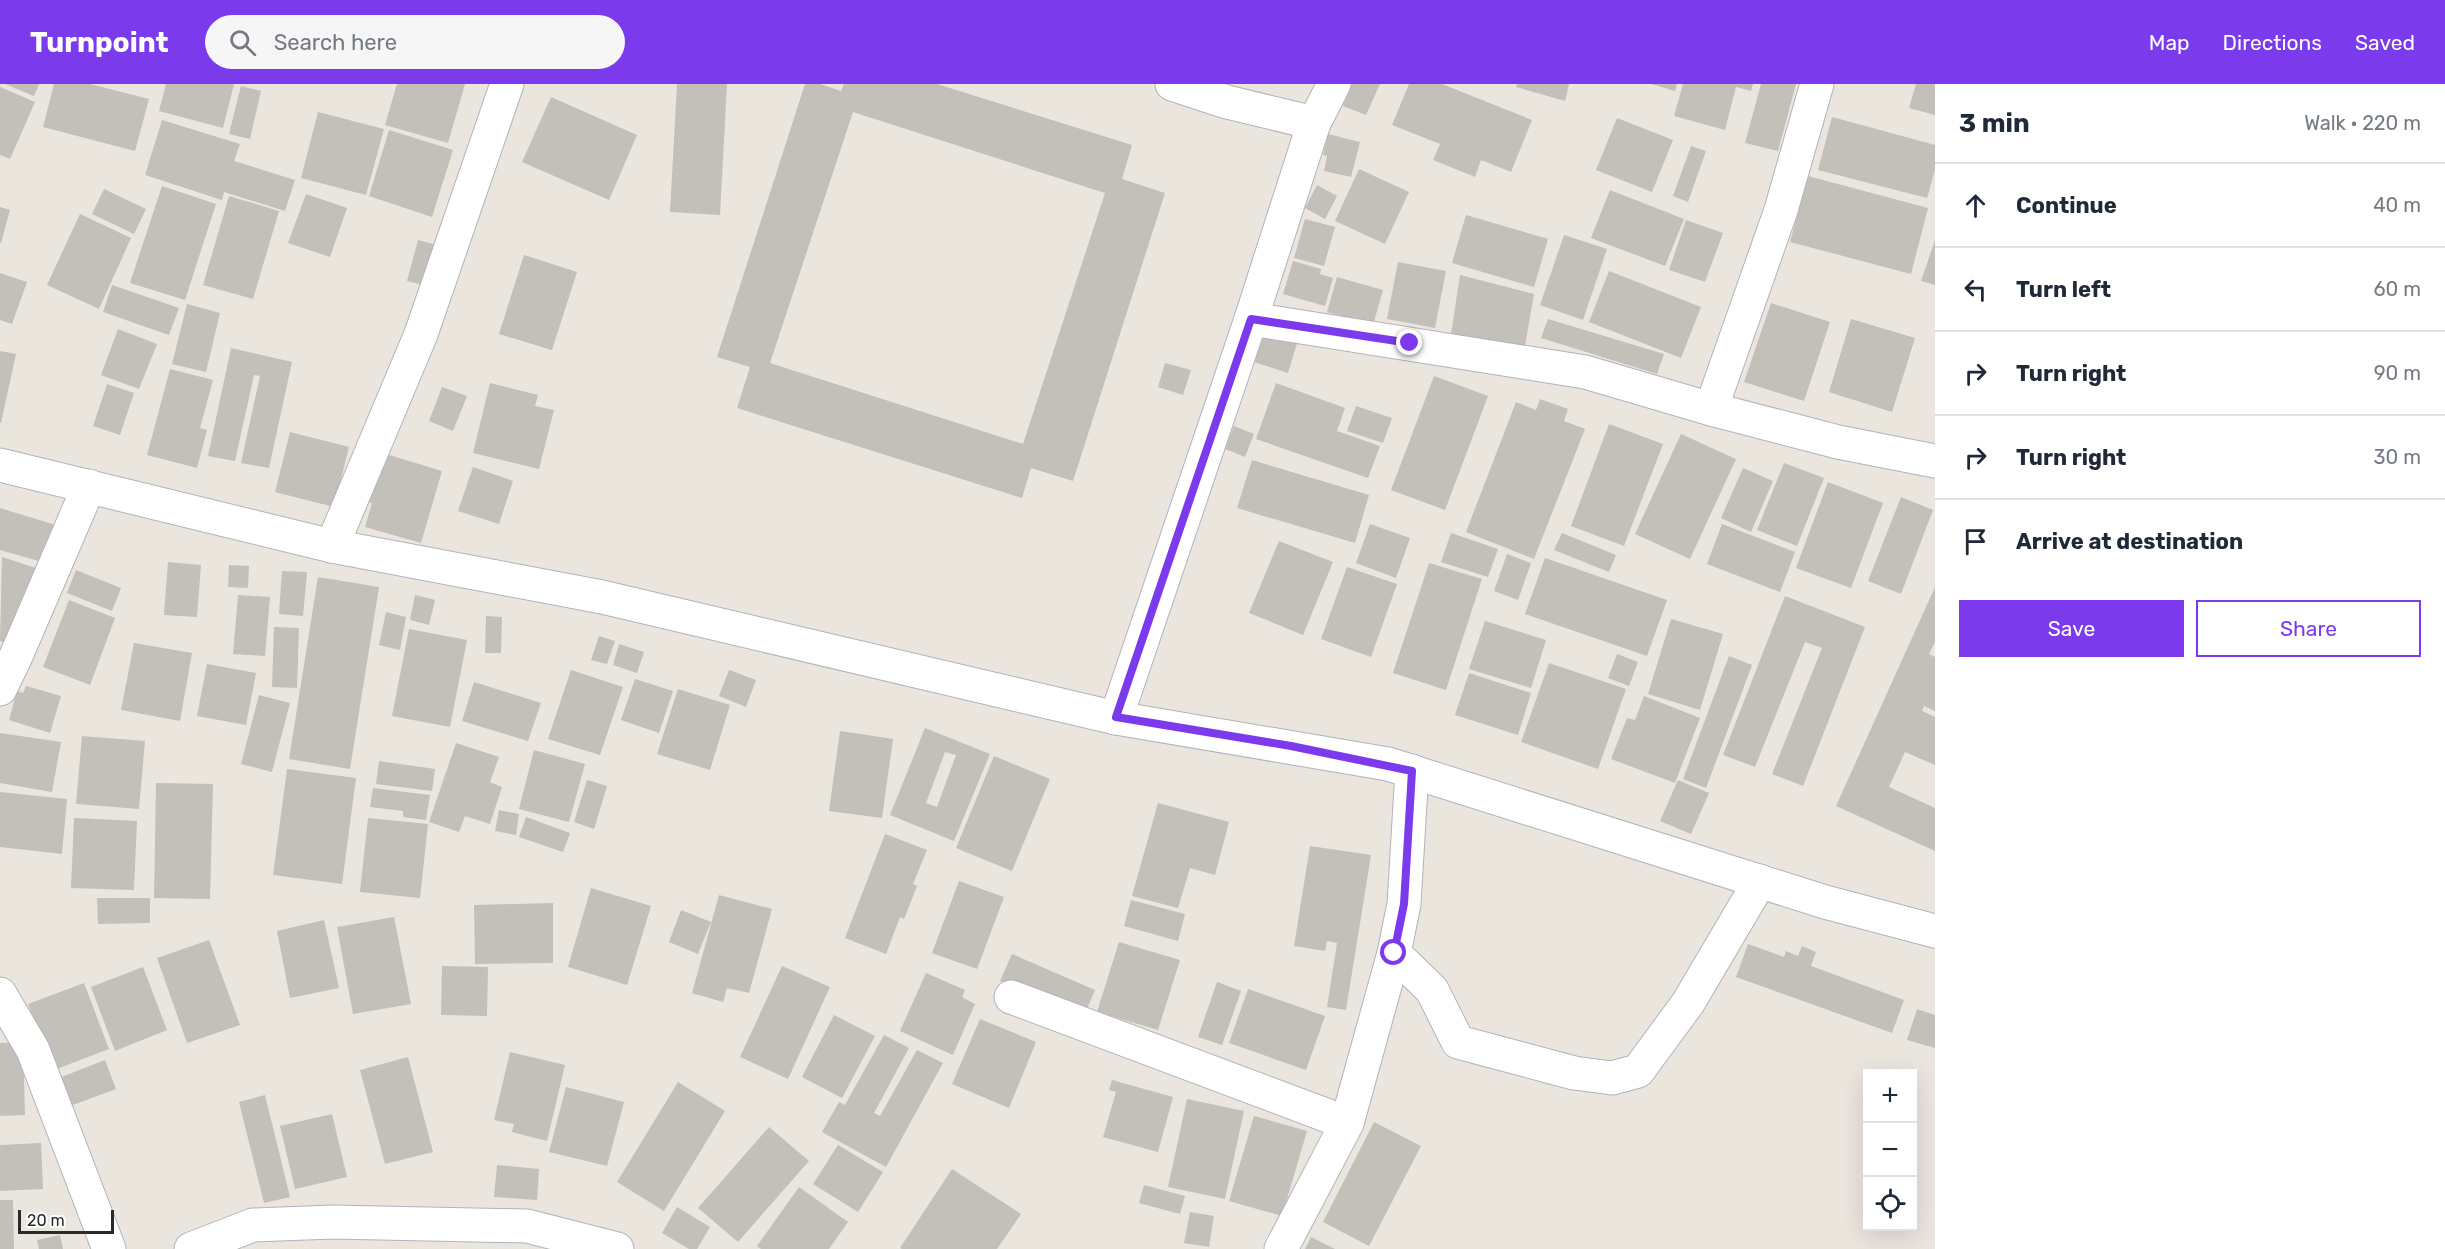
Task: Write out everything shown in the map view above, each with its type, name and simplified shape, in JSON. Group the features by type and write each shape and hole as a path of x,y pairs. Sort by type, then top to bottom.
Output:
{"street":[{"path":"332,546 421,334 507,84"},
{"path":"1172,84 1227,102 1314,123"},
{"path":"1116,717 1251,319 1314,123 1334,84"},
{"path":"1711,409 1781,210 1817,84"},
{"path":"1251,319 1585,372 1711,409 1838,442 1935,460"},
{"path":"0,465 332,546 602,597 1116,717 1291,746 1412,771 1760,881 1935,931"},
{"path":"0,689 88,486"},
{"path":"1281,1249 1347,1123 1394,953 1404,904 1412,771"},
{"path":"1394,953 1432,990 1458,1042 1574,1073 1612,1078 1624,1076 1638,1071 1688,1003 1760,881"},
{"path":"0,994 33,1050 109,1249"},
{"path":"1011,997 1347,1123"},
{"path":"191,1249 253,1225 345,1222 527,1226 617,1249"}],"building":[{"path":"5,84 39,84 34,96"},
{"path":"54,84 90,84 149,99 135,151 43,127"},
{"path":"166,84 234,84 223,128 159,111"},
{"path":"397,84 465,84 448,143 385,125"},
{"path":"677,84 727,84 720,215 670,212"},
{"path":"805,84 820,84 841,91 844,84 937,84 1132,145 1122,179 1165,193 1073,481 1031,468 1022,498 737,408 750,367 717,357","holes":["853,112 1105,193 1023,444 770,363"]},
{"path":"1352,84 1380,84 1366,115 1343,106"},
{"path":"1409,84 1442,84 1532,120 1511,172 1481,160 1475,177 1433,160 1440,144 1392,125"},
{"path":"1517,84 1569,84 1565,101 1516,87"},
{"path":"1651,84 1677,84 1675,91"},
{"path":"1683,84 1753,84 1751,91 1736,87 1725,130 1674,116"},
{"path":"1761,84 1796,84 1778,151 1745,143"},
{"path":"1916,84 1935,84 1935,115 1909,108"},
{"path":"241,86 261,91 250,139 229,134"},
{"path":"0,87 35,102 10,159 0,155"},
{"path":"551,97 637,135 609,200 522,162"},
{"path":"318,112 384,129 366,195 301,178"},
{"path":"1832,117 1935,145 1935,170 1927,198 1818,170"},
{"path":"1617,118 1673,140 1652,192 1596,170"},
{"path":"162,120 240,144 234,161 295,180 285,211 224,192 222,200 145,175"},
{"path":"389,130 453,150 432,217 369,196"},
{"path":"1328,134 1360,142 1351,177 1324,171 1327,156 1323,155"},
{"path":"1691,146 1706,151 1688,202 1673,196"},
{"path":"1359,169 1409,192 1385,244 1335,221"},
{"path":"1808,176 1928,208 1911,274 1790,242"},
{"path":"1317,185 1337,196 1325,219 1305,208"},
{"path":"162,186 216,204 185,300 130,283"},
{"path":"104,189 146,209 134,234 92,214"},
{"path":"1610,190 1684,219 1665,266 1591,238"},
{"path":"306,194 347,208 330,257 288,243"},
{"path":"229,196 279,211 253,299 203,285"},
{"path":"0,207 10,210 1,243 0,243"},
{"path":"80,214 131,238 99,309 47,285"},
{"path":"1466,215 1548,239 1534,287 1452,263"},
{"path":"1305,219 1335,227 1324,266 1294,258"},
{"path":"1686,220 1723,233 1705,282 1669,270"},
{"path":"1564,235 1607,249 1583,320 1540,305"},
{"path":"418,240 441,246 431,287 407,281"},
{"path":"1935,240 1935,285 1921,281"},
{"path":"524,255 577,272 552,350 499,334"},
{"path":"1293,261 1321,269 1320,274 1333,278 1325,306 1283,294"},
{"path":"1398,262 1446,271 1435,328 1387,319"},
{"path":"1609,271 1701,307 1681,358 1589,322"},
{"path":"0,273 27,282 12,324 0,320"},
{"path":"1460,275 1534,294 1525,346 1451,334"},
{"path":"1337,277 1383,290 1373,325 1327,312"},
{"path":"112,285 179,308 169,335 103,312"},
{"path":"1771,303 1830,322 1804,401 1744,382"},
{"path":"187,304 220,313 206,372 172,364"},
{"path":"1548,319 1664,354 1657,374 1541,338"},
{"path":"1851,319 1915,338 1892,412 1829,392"},
{"path":"118,329 157,344 139,389 101,375"},
{"path":"1265,330 1298,340 1288,373 1254,362"},
{"path":"231,348 292,362 269,468 241,463 260,376 254,375 235,461 208,456"},
{"path":"0,351 16,354 1,423 0,423"},
{"path":"1165,363 1191,370 1183,395 1158,387"},
{"path":"170,369 213,380 200,428 207,430 197,468 147,455"},
{"path":"1434,376 1488,396 1445,510 1391,490"},
{"path":"490,383 538,395 535,406 554,410 539,469 473,453"},
{"path":"1276,383 1345,408 1337,431 1380,446 1368,478 1256,439"},
{"path":"107,384 134,393 120,435 93,426"},
{"path":"442,387 467,396 453,431 429,421"},
{"path":"1540,399 1568,409 1564,421 1585,429 1534,559 1466,532 1516,402 1536,410"},
{"path":"1356,406 1392,418 1383,443 1347,431"},
{"path":"1609,424 1663,444 1624,546 1571,526"},
{"path":"1234,426 1254,434 1245,457 1225,449"},
{"path":"290,432 349,447 334,507 275,492"},
{"path":"1681,434 1736,459 1690,559 1635,534"},
{"path":"379,452 442,471 421,543 365,527 372,503 365,501"},
{"path":"1252,460 1369,495 1355,543 1237,508"},
{"path":"1784,463 1824,478 1797,546 1757,530"},
{"path":"473,467 513,481 499,524 458,511"},
{"path":"1743,468 1773,481 1751,532 1721,518"},
{"path":"1828,482 1883,503 1851,588 1796,568"},
{"path":"1901,497 1933,510 1901,594 1868,581"},
{"path":"0,508 59,526 52,551 43,548 39,561 0,550"},
{"path":"1370,524 1410,538 1396,578 1356,563"},
{"path":"1722,524 1795,552 1780,592 1707,564"},
{"path":"1451,533 1498,549 1488,577 1441,562"},
{"path":"1562,533 1616,555 1609,572 1554,550"},
{"path":"1279,541 1333,562 1303,635 1249,613"},
{"path":"1507,554 1531,563 1518,600 1494,591"},
{"path":"2,557 36,568 9,644 0,641"},
{"path":"1545,558 1667,600 1647,656 1525,614"},
{"path":"168,562 201,565 197,617 164,615"},
{"path":"1429,563 1482,579 1446,690 1393,673"},
{"path":"229,565 249,566 248,588 228,587"},
{"path":"1347,567 1397,584 1371,657 1321,639"},
{"path":"76,570 121,588 112,611 67,593"},
{"path":"282,571 307,572 303,616 279,614"},
{"path":"318,577 379,587 350,769 289,759"},
{"path":"1935,587 1935,642 1929,654 1935,657 1935,711 1924,706 1922,711 1935,717 1935,765 1905,752 1889,787 1935,808 1935,851 1836,806"},
{"path":"238,595 270,597 265,656 233,654"},
{"path":"415,595 435,600 429,625 410,620"},
{"path":"1785,596 1865,627 1803,786 1772,774 1822,648 1805,642 1755,767 1723,755"},
{"path":"69,600 115,618 90,685 43,667"},
{"path":"386,612 406,617 400,650 379,645"},
{"path":"486,616 502,617 501,653 485,653"},
{"path":"1671,619 1723,634 1700,710 1648,694"},
{"path":"1485,621 1546,640 1531,688 1469,669"},
{"path":"274,627 299,628 297,688 272,687"},
{"path":"409,629 467,640 450,727 392,716"},
{"path":"599,636 615,641 607,664 591,660"},
{"path":"134,643 192,653 180,721 121,710"},
{"path":"619,644 644,652 637,673 613,665"},
{"path":"1617,654 1638,662 1629,686 1608,678"},
{"path":"1729,656 1752,665 1706,788 1683,779"},
{"path":"1549,663 1626,689 1598,769 1521,742"},
{"path":"207,664 256,673 246,725 197,716"},
{"path":"571,670 623,687 600,755 548,739"},
{"path":"729,670 756,680 746,707 719,696"},
{"path":"1469,673 1531,693 1518,735 1455,715"},
{"path":"635,679 673,691 659,733 621,720"},
{"path":"474,682 541,703 528,741 462,721"},
{"path":"26,686 61,696 50,733 9,720 17,691 23,693"},
{"path":"678,689 730,705 710,770 657,754"},
{"path":"259,695 290,703 272,772 241,764"},
{"path":"1644,696 1700,718 1675,783 1611,759 1627,718 1635,720"},
{"path":"925,728 990,754 954,841 890,815","holes":["945,752 956,755 937,807 926,803"]},
{"path":"840,731 893,739 882,818 829,811"},
{"path":"0,733 61,742 52,792 0,783"},
{"path":"82,736 145,741 139,809 76,804"},
{"path":"456,743 499,757 490,782 502,787 490,824 465,816 459,832 429,822"},
{"path":"534,750 585,764 569,822 519,809"},
{"path":"994,756 1050,779 1012,871 956,848"},
{"path":"379,761 435,769 432,791 376,784"},
{"path":"287,769 356,778 342,884 273,875"},
{"path":"587,780 607,786 594,829 574,822"},
{"path":"1678,780 1709,793 1691,834 1660,821"},
{"path":"156,783 213,784 210,899 154,898"},
{"path":"373,788 430,795 426,820 403,817 403,811 370,807"},
{"path":"0,792 67,799 62,854 0,847"},
{"path":"1158,803 1229,822 1215,875 1190,868 1178,908 1132,896"},
{"path":"499,810 519,814 516,835 495,831"},
{"path":"526,817 570,833 563,852 519,837"},
{"path":"74,818 137,821 134,890 71,888"},
{"path":"368,818 428,824 420,898 360,892"},
{"path":"885,834 927,850 913,884 917,886 904,919 900,917 886,954 845,938"},
{"path":"1310,846 1371,855 1346,1010 1327,1007 1337,943 1327,941 1325,951 1294,946"},
{"path":"959,881 1004,897 977,969 932,953"},
{"path":"591,888 651,906 627,985 568,967"},
{"path":"719,895 772,909 749,993 727,988 723,1002 692,993"},
{"path":"97,898 150,898 150,923 98,924"},
{"path":"1131,900 1185,914 1178,941 1124,926"},
{"path":"553,903 553,963 475,964 474,905"},
{"path":"681,910 711,922 698,954 669,942"},
{"path":"394,917 411,1004 353,1014 337,927"},
{"path":"324,920 339,988 290,998 277,931"},
{"path":"209,940 240,1025 187,1043 157,958"},
{"path":"1119,942 1180,960 1158,1030 1097,1012"},
{"path":"1748,944 1784,957 1786,951 1798,956 1802,946 1816,952 1811,966 1904,1000 1892,1033 1736,977"},
{"path":"1012,954 1095,990 1083,1018 1000,981"},
{"path":"442,966 488,967 487,1016 441,1015"},
{"path":"782,966 830,987 788,1079 740,1057"},
{"path":"143,967 167,1030 115,1051 91,987"},
{"path":"926,973 965,990 962,997 975,1004 953,1055 900,1031"},
{"path":"1217,982 1241,991 1222,1045 1198,1037"},
{"path":"84,983 109,1049 54,1070 28,1004"},
{"path":"1248,989 1325,1016 1306,1070 1229,1043"},
{"path":"1917,1009 1935,1015 1935,1048 1907,1040"},
{"path":"834,1015 875,1036 842,1098 802,1077"},
{"path":"980,1019 1036,1042 1009,1108 952,1084"},
{"path":"884,1035 909,1048 874,1113 880,1116 917,1050 943,1063 886,1167 822,1132 839,1102 845,1105"},
{"path":"23,1042 25,1115 0,1116 0,1043"},
{"path":"510,1052 565,1065 547,1141 512,1132 514,1124 494,1120"},
{"path":"408,1057 433,1152 385,1164 360,1070"},
{"path":"105,1060 116,1089 70,1106 59,1078"},
{"path":"1112,1080 1173,1097 1158,1152 1103,1137 1116,1092 1109,1090"},
{"path":"678,1082 725,1111 664,1211 617,1182"},
{"path":"566,1087 624,1102 607,1166 549,1152"},
{"path":"265,1095 290,1197 264,1203 239,1102"},
{"path":"1187,1099 1244,1111 1225,1199 1168,1187"},
{"path":"332,1114 347,1177 295,1189 280,1126"},
{"path":"1254,1116 1307,1131 1282,1216 1229,1201"},
{"path":"1374,1122 1421,1146 1369,1246 1323,1222"},
{"path":"769,1127 809,1161 738,1242 698,1208"},
{"path":"41,1143 43,1189 0,1191 0,1145"},
{"path":"838,1145 883,1172 858,1212 813,1184"},
{"path":"497,1165 539,1169 537,1200 494,1197"},
{"path":"952,1169 1021,1214 997,1249 900,1248"},
{"path":"1144,1185 1185,1196 1180,1214 1139,1203"},
{"path":"799,1187 848,1222 829,1249 761,1249 757,1246"},
{"path":"0,1200 13,1200 14,1249 0,1249"},
{"path":"677,1207 710,1227 697,1249 689,1249 662,1233"},
{"path":"1190,1212 1214,1216 1209,1247 1184,1243"},
{"path":"60,1235 63,1249 39,1249 37,1240"},
{"path":"1311,1237 1335,1249 1305,1249"}],"route":[{"path":"1394,953 1404,904 1412,771 1388,764 1291,746 1116,717 1251,319 1410,343"}]}
